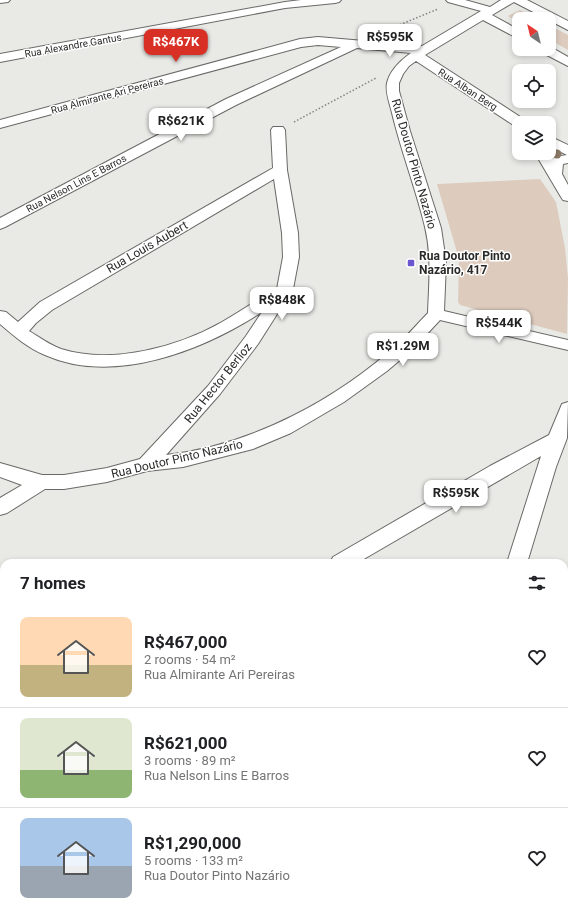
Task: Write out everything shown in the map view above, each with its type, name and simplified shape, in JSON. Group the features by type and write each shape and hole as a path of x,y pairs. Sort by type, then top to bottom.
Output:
{"street":[{"name":"Rua Alexandre Gantus","path":"0,58 284,3 335,0"},
{"name":"Rua Doutor Pinto Nazário","path":"0,470 23,478 42,482 64,482 107,475 147,464 183,460 246,444 284,428 338,398 381,367 407,345 436,314 438,262 433,228 403,131 393,91 393,83 396,74 415,56 509,0"},
{"path":"518,0 568,26"},
{"path":"454,1 486,13 512,30"},
{"name":"Rua Almirante Ari Pereiras","path":"0,124 300,43 318,41 356,44 415,56"},
{"name":"Rua Nelson Lins E Barros","path":"0,224 231,102 356,44"},
{"path":"556,55 568,62"},
{"name":"Rua Alban Berg","path":"415,56 512,118"},
{"name":"Rua Hector Berlioz","path":"147,464 214,390 252,340 286,289 290,251 290,233 280,170 278,130"},
{"path":"556,144 568,151"},
{"path":"555,173 556,164 559,160 568,159"},
{"path":"547,160 568,196"},
{"name":"Rua Louis Aubert","path":"19,332 30,319 46,306 280,170"},
{"path":"0,316 19,332 52,352 81,359 116,361 161,352 205,338 245,316 286,289"},
{"path":"436,314 568,345"},
{"path":"518,559 546,467 568,408"},
{"path":"347,559 497,471 558,438"},
{"path":"0,508 18,495 42,482"}],"path":[{"path":"356,44 454,1"},
{"path":"278,130 415,56"}],"shaded area":[{"path":"556,29 568,35 568,50 556,43"},
{"path":"540,179 556,202 565,248 568,278 567,334 460,305 458,302 459,259 437,184"}],"place":[{"name":"Rua Doutor Pinto Nazário, 417","path":"411,263"}]}
